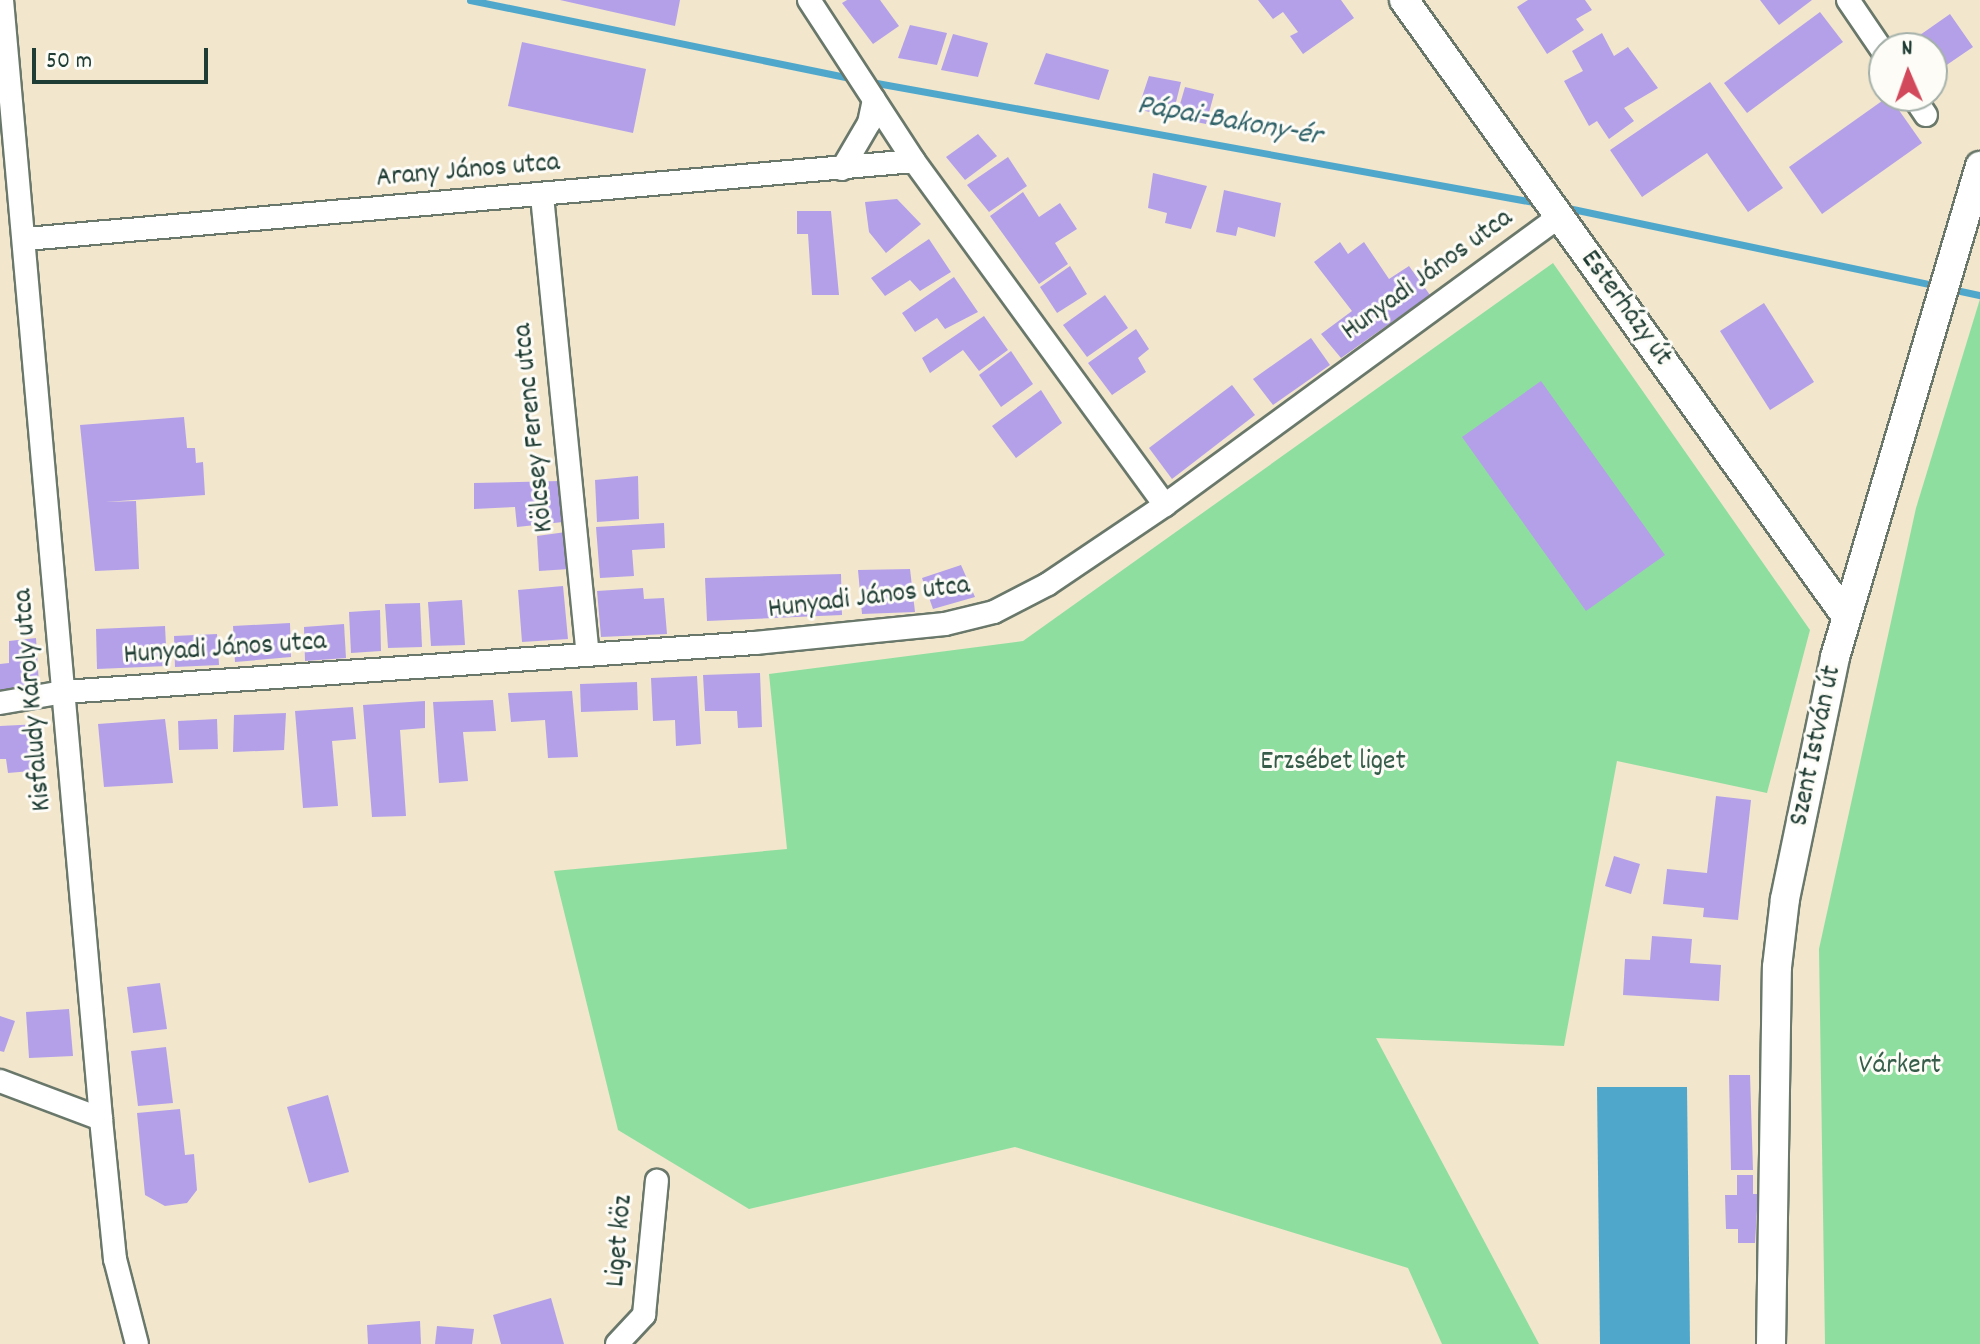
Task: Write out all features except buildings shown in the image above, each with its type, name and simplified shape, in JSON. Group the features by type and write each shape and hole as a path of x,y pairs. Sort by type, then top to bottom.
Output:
{"street":[{"name":"Kisfaludy Károly utca","path":"2,0 11,199 26,239 115,1259 137,1344"},
{"path":"809,0 914,161 1165,505"},
{"name":"Esterházy út","path":"1404,0 1846,616"},
{"path":"1848,0 1870,32"},
{"path":"842,169 869,123 874,100"},
{"name":"Arany János utca","path":"26,239 914,161"},
{"name":"Szent István út","path":"1771,1344 1777,967 1785,899 1846,616 1980,166"},
{"name":"Kölcsey Ferenc utca","path":"542,196 588,654"},
{"name":"Hunyadi János utca","path":"0,703 64,692 755,643 969,620 1048,584 1165,505 1558,216"},
{"path":"0,1081 101,1119"},
{"name":"Liget köz","path":"617,1344 644,1315 657,1181"}],"green space":[{"name":"Erzsébet liget","path":"1553,263 1810,630 1767,793 1617,761 1564,1046 1376,1038 1539,1344 1442,1344 1408,1268 1015,1147 749,1209 618,1130 554,871 787,849 769,674 1023,641"},
{"name":"Várkert","path":"1980,299 1980,1344 1825,1344 1819,949 1916,508"}],"water":[{"path":"1597,1087 1687,1087 1690,1344 1600,1344"}],"waterway":[{"name":"Pápai-Bakony-ér","path":"470,0 855,79"},
{"name":"Pápai-Bakony-ér","path":"871,82 1539,203"},
{"name":"Pápai-Bakony-ér","path":"1563,207 1939,286"},
{"name":"Pápai-Bakony-ér","path":"1951,289 1980,295"}]}
